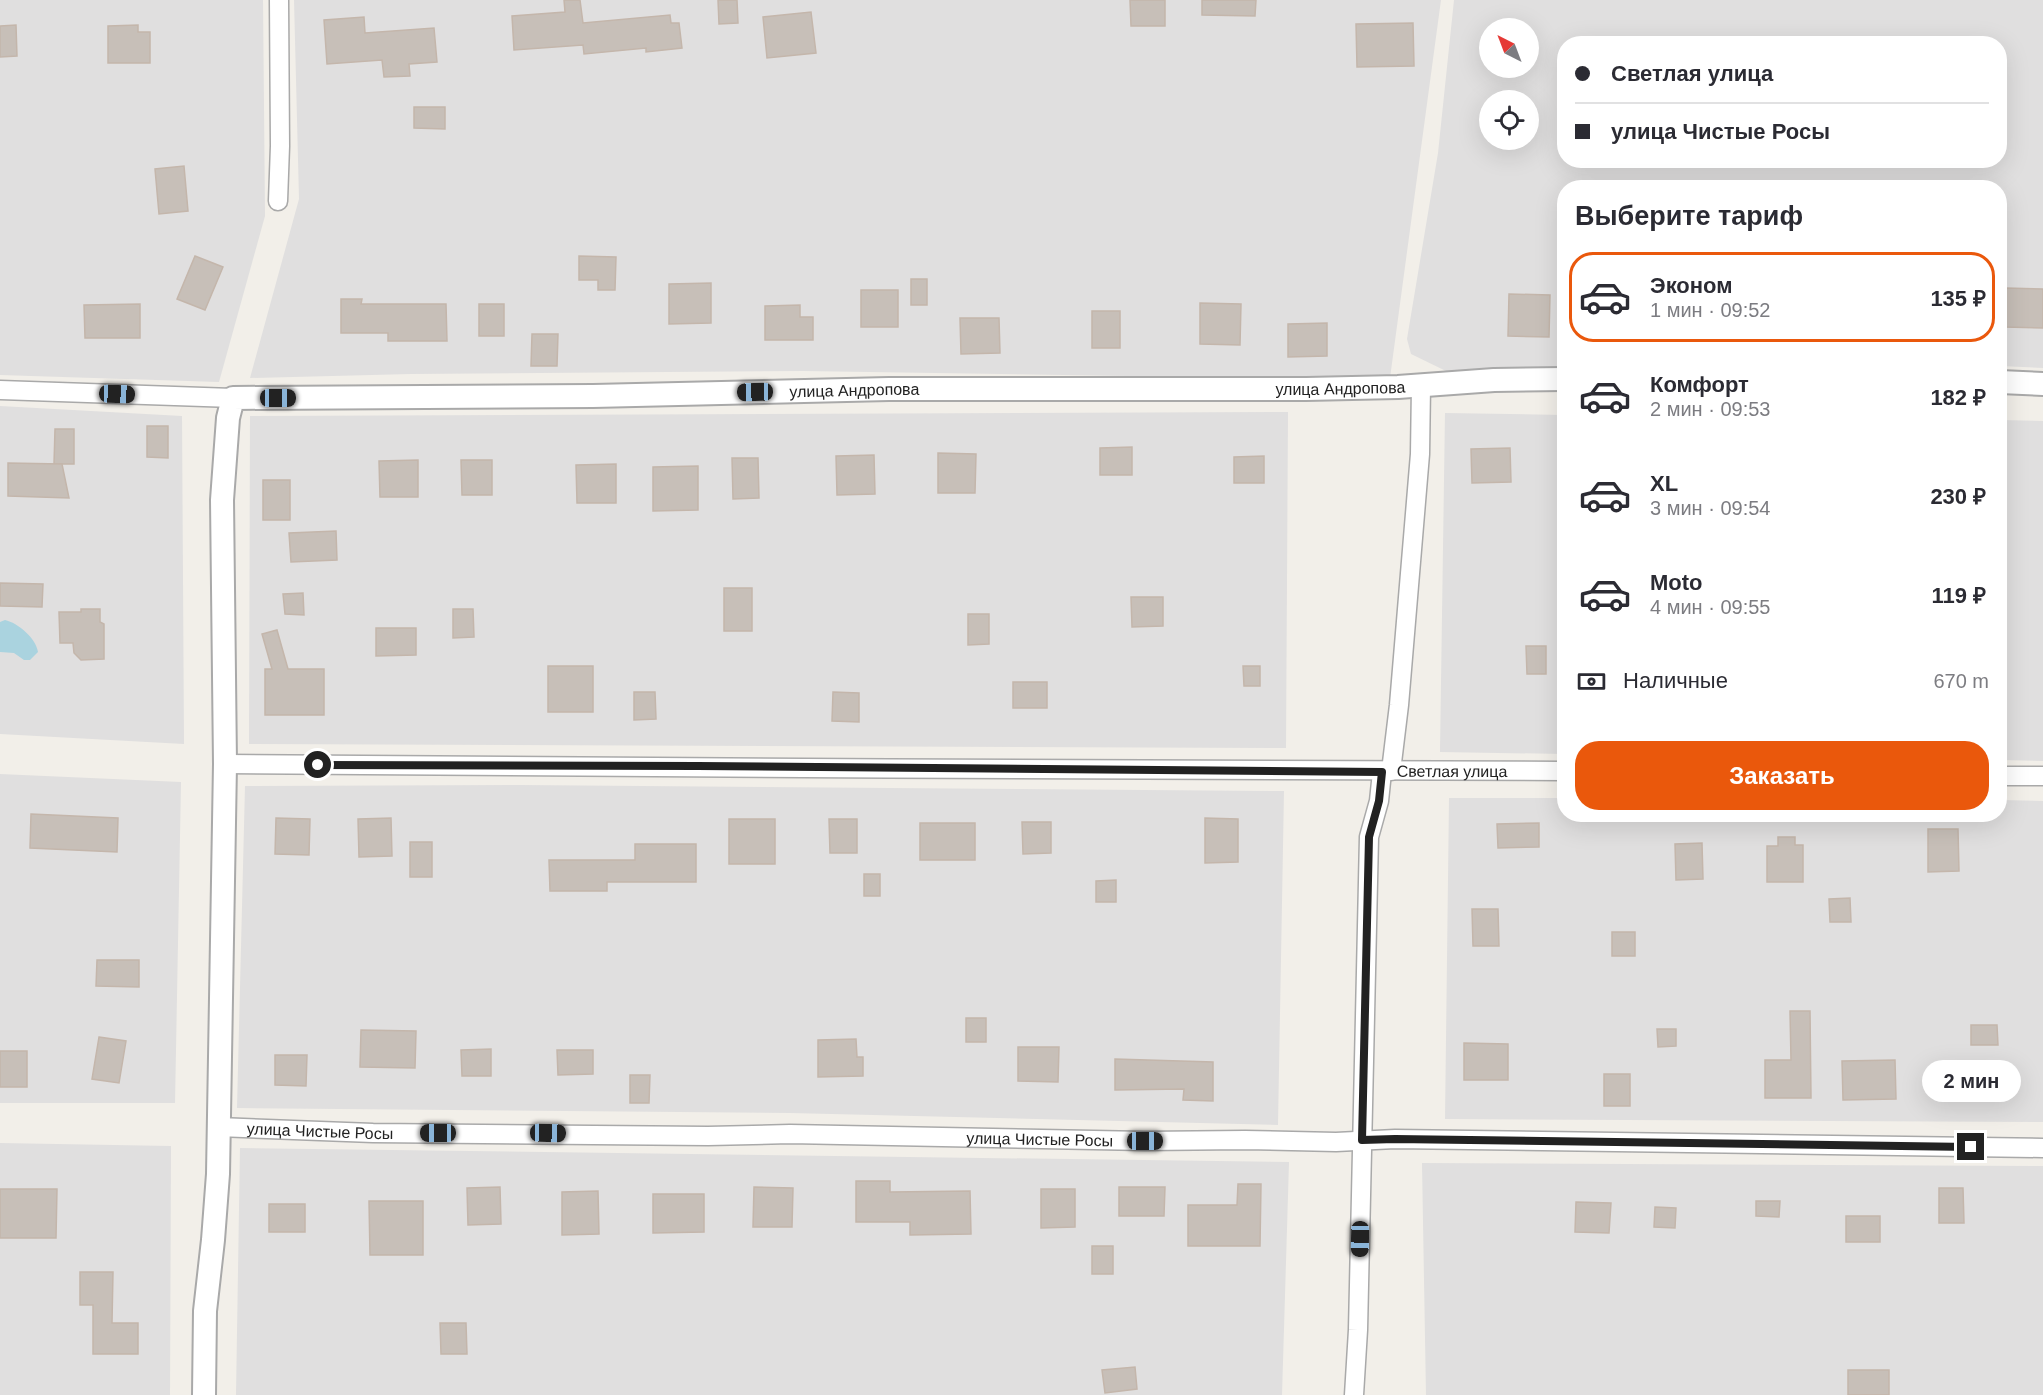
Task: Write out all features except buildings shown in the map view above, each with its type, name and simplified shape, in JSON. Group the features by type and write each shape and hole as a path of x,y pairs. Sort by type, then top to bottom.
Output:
{"street":[{"path":"278,201 279,0"},
{"name":"улица Андропова","path":"0,390 233,398 593,396 889,388 1306,389 1557,379"},
{"path":"2007,382 2043,384"},
{"path":"1354,1395 1358,1330 1369,837 1387,772 1400,694 1420,454 1421,386"},
{"path":"204,1395 205,1311 218,1174 225,764 222,500 228,418 233,398"},
{"name":"Светлая улица","path":"225,764 1387,772 1557,771"},
{"path":"2007,776 2043,776"},
{"name":"улица Чистые Росы","path":"218,1126 384,1133 708,1136 822,1134 1299,1142 1395,1139 2043,1148"}],"shaded area":[{"path":"0,0 263,0 265,216 219,382 0,375"},
{"path":"294,0 1441,0 1390,378 803,371 411,374 250,378 299,199"},
{"path":"1454,0 2043,0 2043,368 2007,366 2007,180 1557,180 1557,368 1448,372 1411,354 1407,339 1438,153"},
{"path":"0,406 182,416 184,744 0,734"},
{"path":"1288,412 1286,748 249,744 250,416"},
{"path":"1445,413 1557,415 1557,754 1440,752"},
{"path":"2007,420 2043,421 2043,761 2007,760"},
{"path":"0,774 181,782 175,1103 0,1103"},
{"path":"521,785 1284,791 1278,1125 790,1113 237,1108 245,786"},
{"path":"1449,798 1557,798 1557,822 2007,822 2007,800 2043,801 2043,1122 1445,1119"},
{"path":"0,1143 171,1146 170,1395 0,1395"},
{"path":"240,1148 1289,1162 1282,1395 236,1395"},
{"path":"1422,1163 2043,1166 2043,1395 1426,1395"}],"water":[{"path":"5,620 21,628 34,642 38,652 30,660 24,660 14,653 0,652 0,622"}],"route":[{"path":"318,765 1382,772 1379,801 1369,837 1362,1140 1971,1147"}]}
